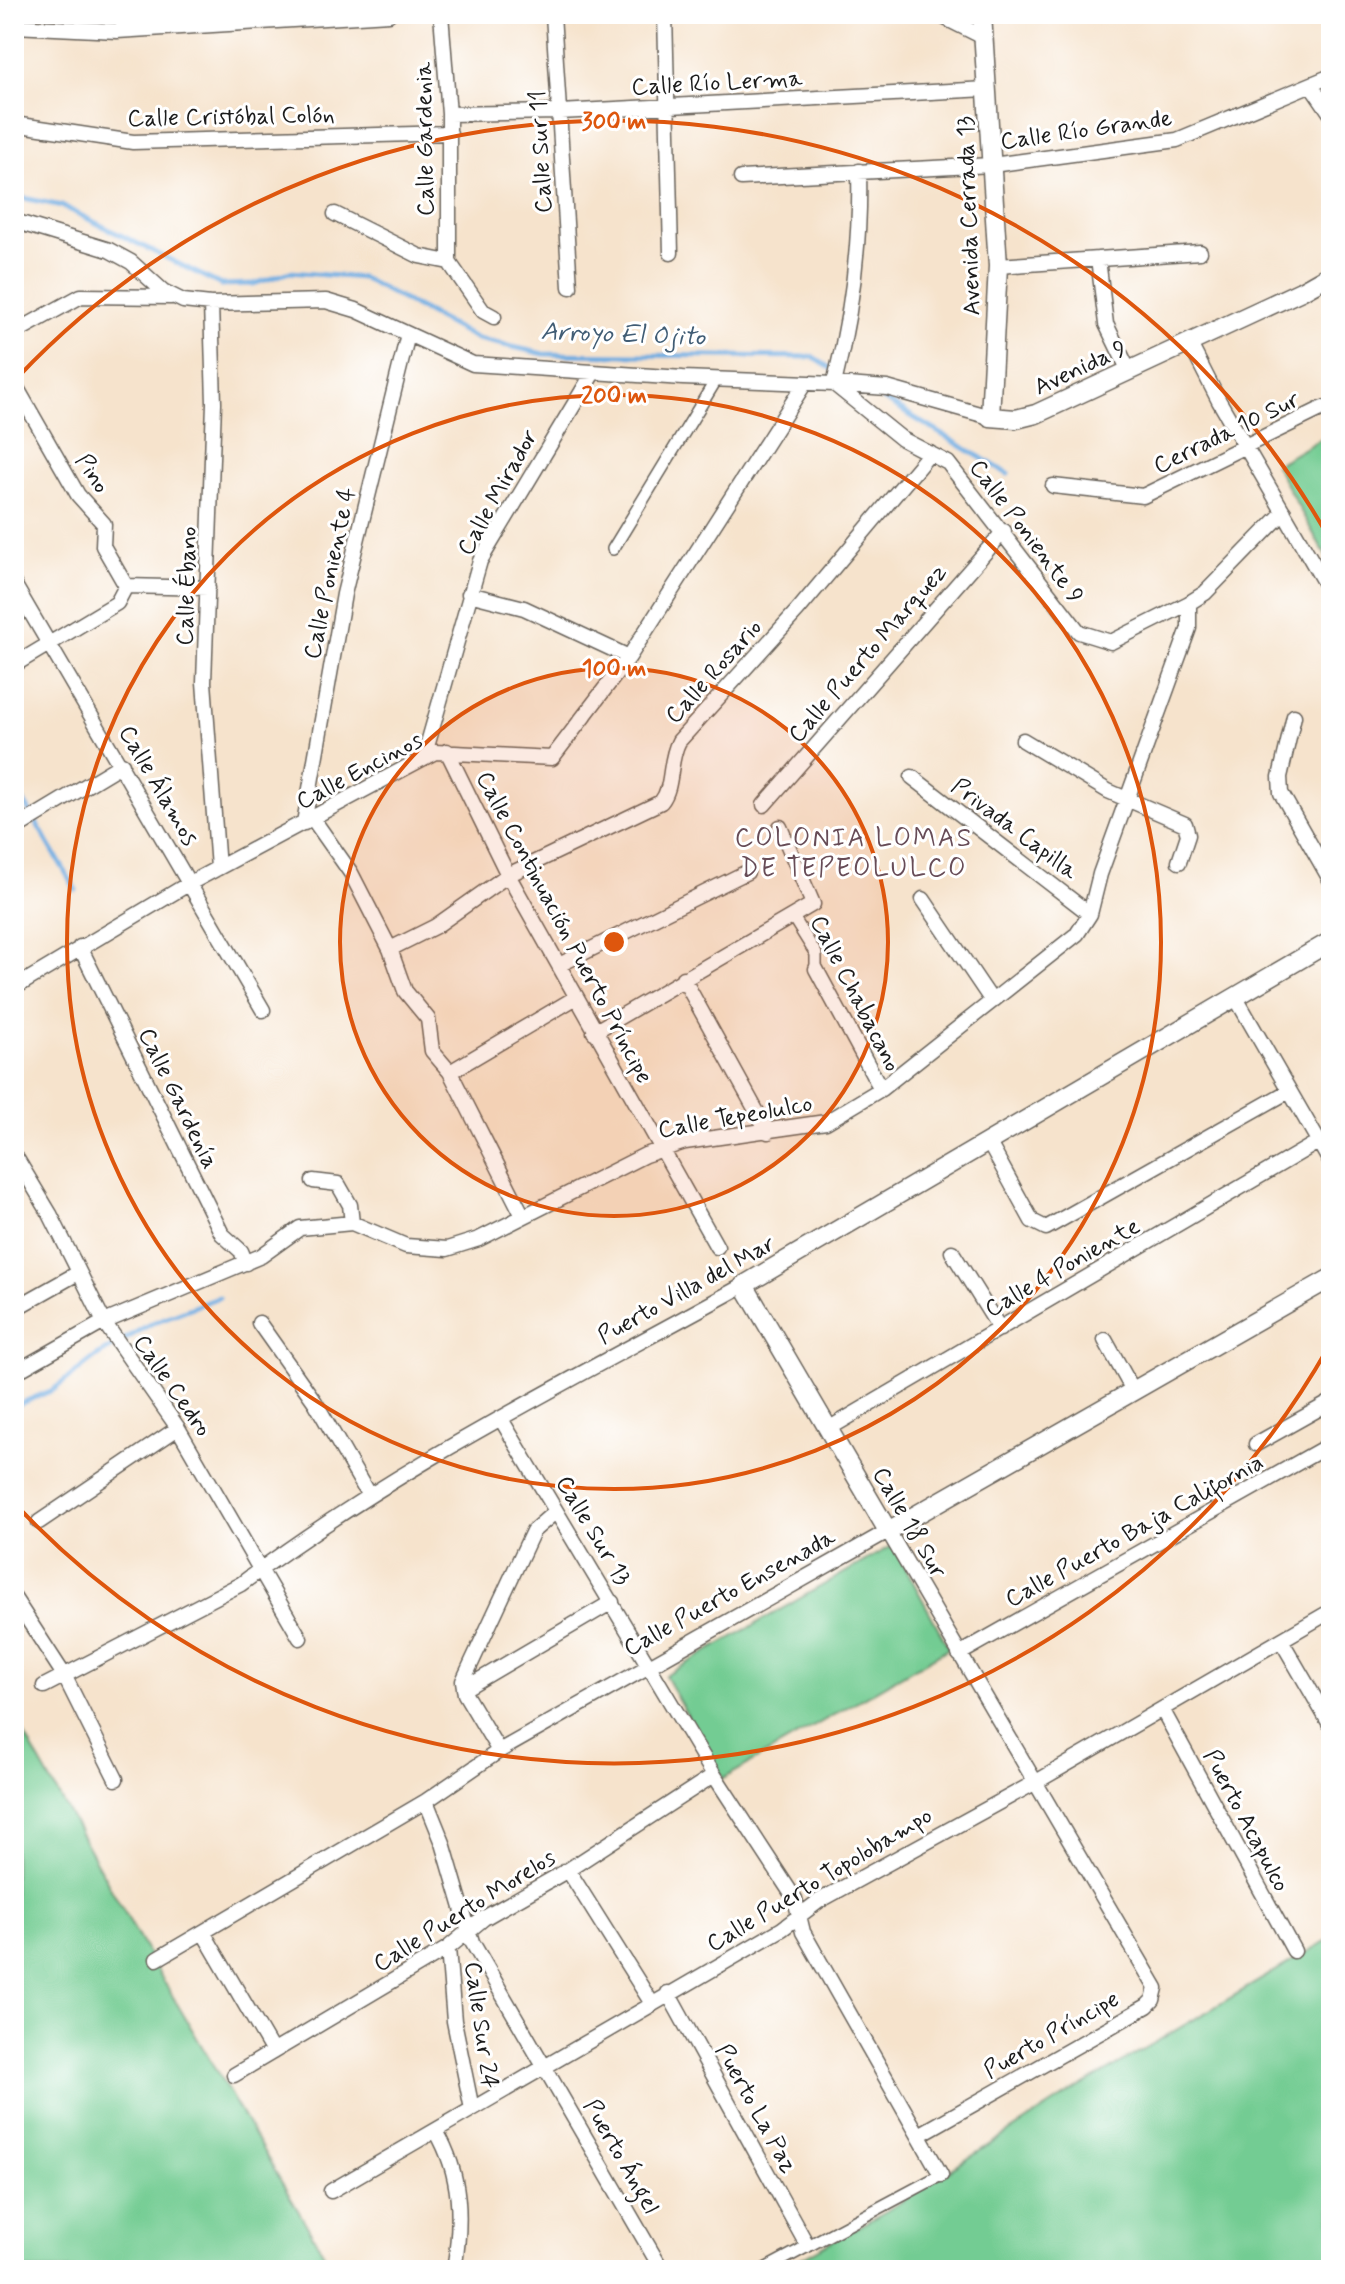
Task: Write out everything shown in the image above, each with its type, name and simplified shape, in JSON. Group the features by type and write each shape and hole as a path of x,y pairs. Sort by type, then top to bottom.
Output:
{"street":[{"path":"117,14 117,31"},
{"path":"14,26 117,31 389,14"},
{"name":"Calle Gardenia","path":"441,14 450,133 449,262"},
{"name":"Calle Sur 11","path":"553,14 570,287"},
{"path":"665,14 671,253"},
{"path":"937,14 983,37"},
{"name":"Avenida Cerrada 13","path":"982,14 998,266 990,417"},
{"name":"Calle Río Grande","path":"741,178 992,165 1177,140 1331,76"},
{"path":"1311,85 1331,114"},
{"name":"Calle Río Lerma","path":"449,114 560,112 987,89"},
{"name":"Calle Cristóbal Colón","path":"14,124 133,142 450,133"},
{"path":"14,333 81,296 172,297 211,304 326,301 356,310 473,364 716,380 834,384 850,319 856,273 859,171"},
{"path":"335,214 419,256 449,262 483,311 494,317"},
{"path":"14,221 109,250 131,262 172,297"},
{"path":"998,266 1200,252"},
{"path":"1098,259 1106,324 1129,371"},
{"name":"Avenida 9","path":"834,384 887,388 990,417 1016,419 1036,414 1301,291 1331,274"},
{"name":"Calle Ébano","path":"211,304 214,403 205,713 218,868"},
{"name":"Calle Poniente 4","path":"309,821 344,594 408,334"},
{"path":"1189,342 1246,448 1331,593"},
{"name":"Calle Mirador","path":"424,757 469,594 494,535 593,373"},
{"path":"613,549 716,380"},
{"name":"Pino","path":"14,383 78,495 104,524 103,546 126,586"},
{"name":"Calle Encinos","path":"14,988 190,883 424,757 447,751 552,758 629,657 805,383"},
{"name":"Calle Poniente 9","path":"834,384 902,439 948,463 1004,531 1068,622 1094,640 1119,640 1189,603"},
{"name":"Cerrada 10 Sur","path":"1053,486 1143,496 1323,408"},
{"name":"Calle Rosario","path":"390,949 436,926 508,875 661,802 668,794 670,757 679,741 798,610 930,453"},
{"path":"1189,603 1205,593 1284,512"},
{"name":"Calle Puerto Marquez","path":"764,805 1004,531"},
{"name":"Calle Álamos","path":"14,584 122,764 263,1010"},
{"path":"14,665 117,603 126,586 208,588"},
{"name":"Calle Mirador","path":"469,594 524,608 629,657"},
{"name":"Calle Tepeolulco","path":"14,1373 104,1322 175,1289 246,1263 300,1228 352,1223 406,1246 447,1249 479,1239 660,1150 685,1142 826,1122 881,1089 1077,934 1090,914 1100,874 1129,801 1189,628 1189,603"},
{"path":"1294,716 1279,784 1331,881"},
{"path":"1023,740 1129,801 1185,824 1188,835 1179,862"},
{"name":"Calle Continuación Puerto Príncipe","path":"447,751 508,875 717,1247"},
{"path":"14,829 122,764"},
{"name":"Privada Capilla","path":"912,777 1090,914"},
{"path":"309,821 351,873 390,949 405,991 428,1019 432,1051 450,1072 523,1216"},
{"path":"594,1032 809,907 813,899 780,827"},
{"path":"559,965 747,872"},
{"path":"923,899 992,1001"},
{"name":"Calle Chabacano","path":"793,917 816,954 816,969 881,1089"},
{"name":"Puerto Villa del Mar","path":"44,1686 241,1584 368,1494 458,1440 744,1285 1331,941"},
{"name":"Calle Gardenía","path":"80,947 222,1234 241,1251 246,1263"},
{"path":"683,978 768,1132"},
{"path":"450,1072 575,998"},
{"path":"1236,998 1331,1163"},
{"name":"Calle 4 Poniente","path":"989,1143 1032,1221 1046,1228 1289,1091"},
{"name":"Calle 4 Poniente","path":"828,1429 1318,1142"},
{"name":"Calle Cedro","path":"14,1154 50,1214 104,1322 178,1428 300,1638"},
{"path":"313,1181 338,1184 350,1205 352,1223"},
{"path":"952,1252 1000,1329"},
{"path":"14,1309 78,1273"},
{"name":"Calle Puerto Ensenada","path":"157,1959 426,1801 499,1751 1331,1278"},
{"name":"Calle 18 Sur","path":"744,1285 1036,1782"},
{"path":"259,1323 315,1402 368,1494"},
{"path":"1105,1340 1134,1392"},
{"path":"1256,1444 1331,1402"},
{"name":"Calle Sur 13","path":"501,1419 714,1775 795,1899 803,1932 941,2175"},
{"path":"39,1522 178,1428"},
{"name":"Calle Puerto Baja California","path":"959,1654 1331,1444"},
{"path":"499,1751 464,1689 466,1670 533,1531 556,1511"},
{"path":"14,1598 64,1675 116,1779"},
{"path":"464,1689 612,1602"},
{"name":"Calle Puerto Topolobampo","path":"331,2191 544,2064 782,1929 799,1915 1331,1611"},
{"path":"1281,1640 1331,1726"},
{"name":"Puerto Acapulco","path":"1162,1709 1294,1951"},
{"name":"Calle Puerto Morelos","path":"234,2075 448,1948 467,1931 714,1775"},
{"name":"Puerto Príncipe","path":"919,2135 1153,2000 1153,1982 1036,1782"},
{"name":"Calle Sur 24","path":"426,1801 443,1843 467,1931 544,2064"},
{"path":"568,1870 651,2002"},
{"path":"203,1932 273,2052"},
{"name":"Calle Sur 24","path":"448,1948 454,2021 472,2109"},
{"name":"Puerto La Paz","path":"668,1993 807,2245"},
{"name":"Puerto Ángel","path":"544,2064 662,2270"},
{"path":"436,2131 444,2145 460,2197 454,2270"},
{"path":"763,2270 941,2175"}],"green space":[{"path":"1331,433 1331,565 1275,465"},
{"path":"893,1545 949,1648 723,1779 665,1676"},
{"path":"14,1716 152,1961 333,2270 14,2270"},
{"path":"1331,1938 1331,2270 780,2270 888,2210 1070,2093"}],"waterway":[{"name":"Arroyo El Ojito","path":"14,196 62,206 221,285 254,284 290,272 362,278 477,339 544,354 813,357 833,370"},
{"name":"Arroyo El Ojito","path":"883,399 1008,474"},
{"name":"Arroyo El Ojito","path":"14,785 76,890"},
{"path":"14,1406 53,1390 97,1356 152,1323 219,1297"}],"district":[{"name":"COLONIA LOMAS DE TEPEOLULCO","path":"854,852"}]}
